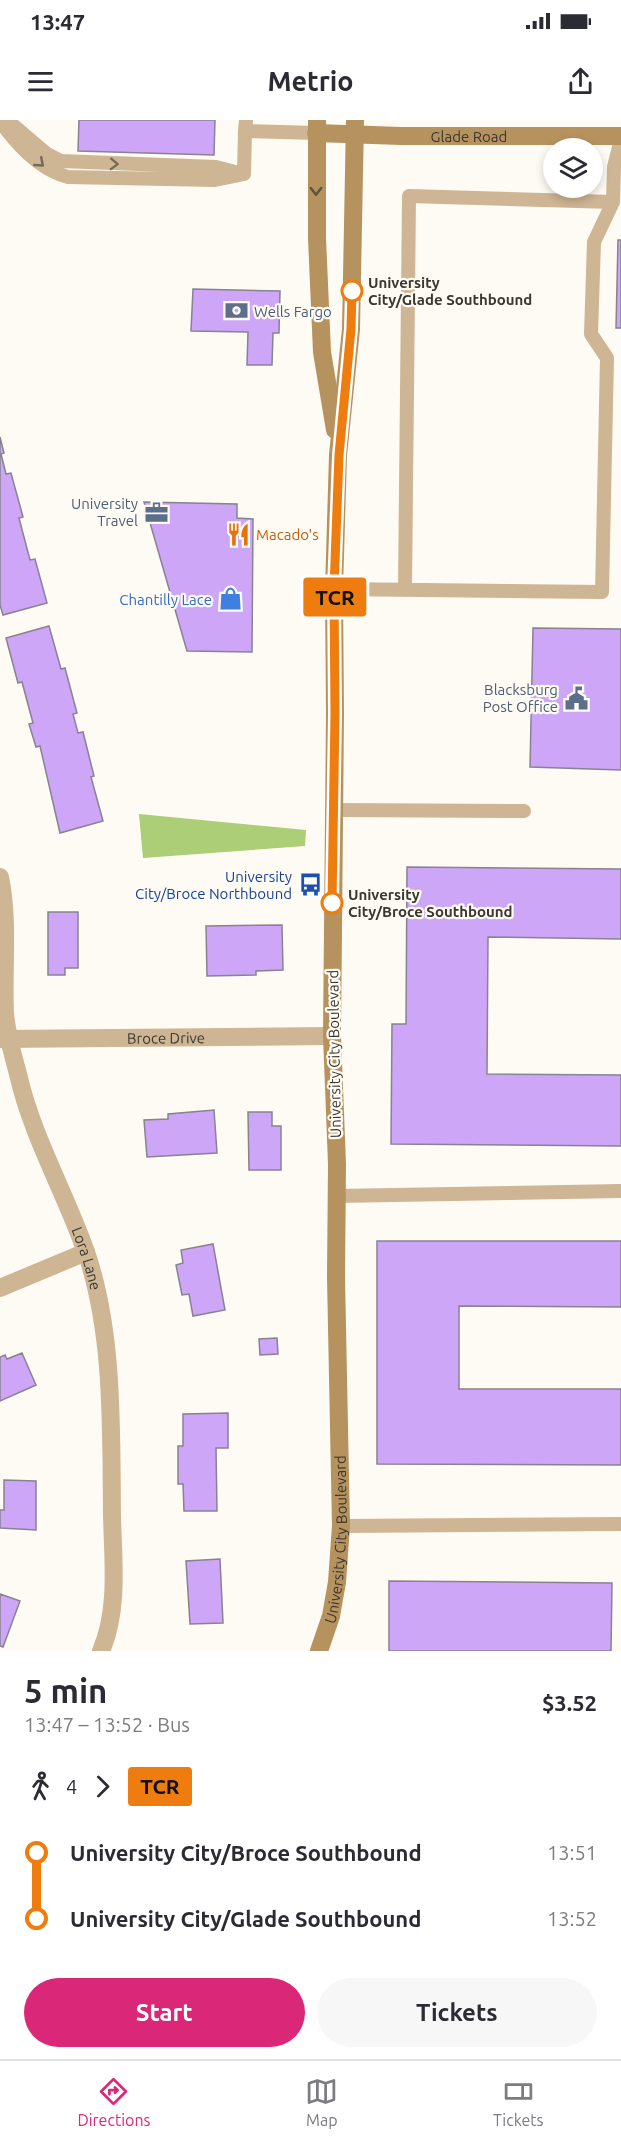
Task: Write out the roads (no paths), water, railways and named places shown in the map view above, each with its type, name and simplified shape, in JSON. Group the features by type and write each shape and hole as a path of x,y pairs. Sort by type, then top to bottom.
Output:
{"main road":[{"name":"Glade Road","path":"316,126 621,138"},
{"name":"University City Boulevard","path":"316,126 317,238 322,352 339,455"},
{"name":"University City Boulevard","path":"319,1651 331,1616 338,1582 341,1526 336,1196 338,1164 332,1036 334,589 339,455 351,329 355,127"}],"street":[{"name":"Lora Lane","path":"0,877 4,898 5,1039 38,1135 86,1252 105,1329 111,1448 113,1588 110,1617 101,1651"},
{"name":"Broce Drive","path":"5,1039 332,1036"},
{"path":"0,1288 86,1252"}],"lane":[{"path":"7,120 47,154 61,162 216,167 244,174"},
{"path":"0,121 10,136 44,167 51,172 68,177 215,180 244,174"},
{"path":"244,174 245,125 316,126"},
{"path":"334,589 602,592 607,358 591,334 594,242 613,202 614,167 621,138"},
{"path":"405,588 409,196 613,202"},
{"path":"334,810 524,811"},
{"path":"336,1196 621,1191"},
{"path":"341,1526 621,1524"}],"place":[{"name":"University City/Glade Southbound","path":"352,291"},
{"name":"Wells Fargo","path":"236,311"},
{"name":"University Travel","path":"156,512"},
{"name":"Macado's","path":"238,534"},
{"name":"Chantilly Lace","path":"230,599"},
{"name":"Blacksburg Post Office","path":"576,698"},
{"name":"University City/Broce Northbound","path":"310,885"},
{"name":"University City/Broce Southbound","path":"332,903"}]}
